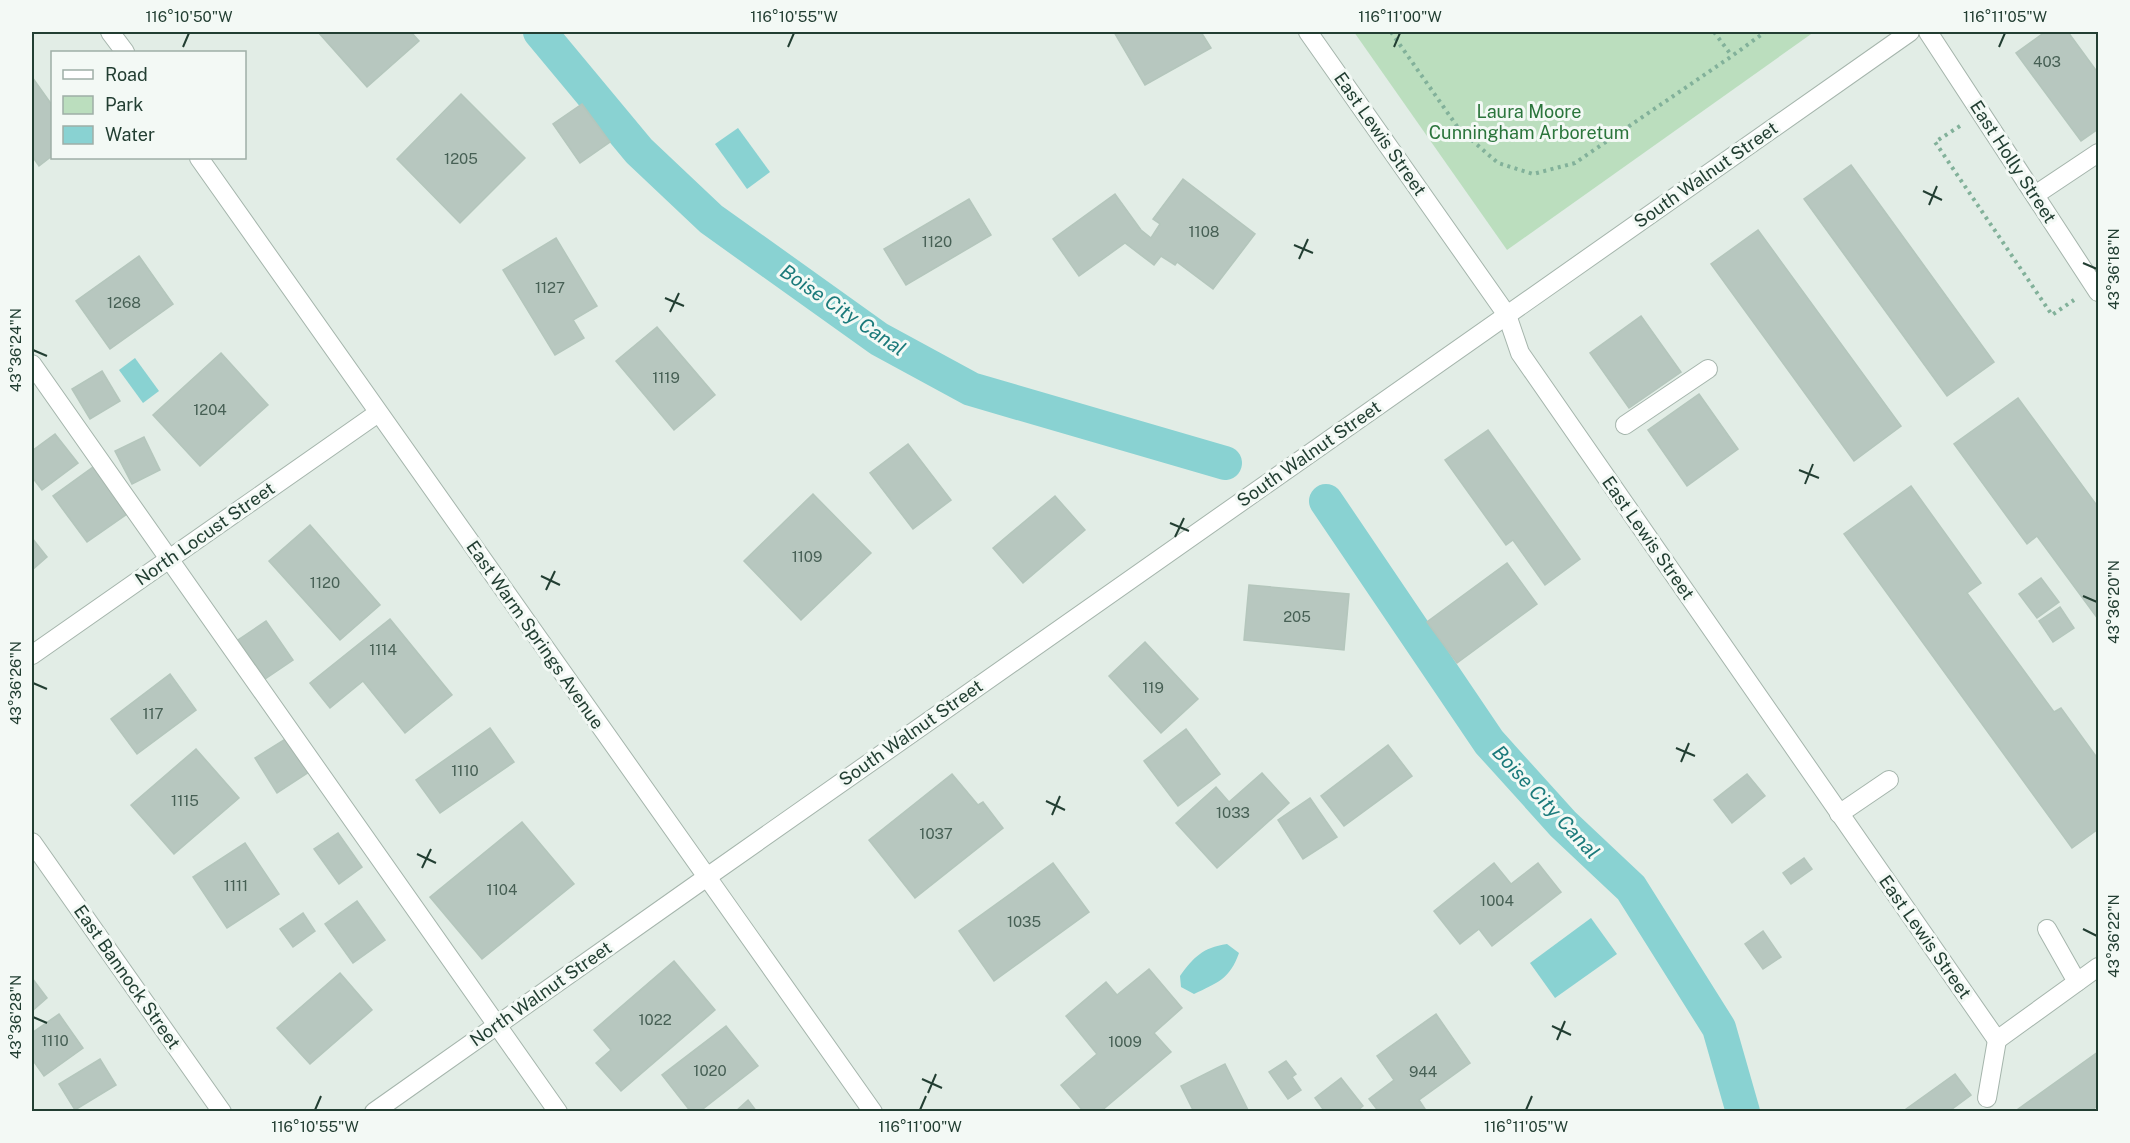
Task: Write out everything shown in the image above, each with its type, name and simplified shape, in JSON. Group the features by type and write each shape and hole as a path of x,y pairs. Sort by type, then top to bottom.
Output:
{"street":[{"path":"110,32 124,51"},
{"name":"East Lewis Street","path":"1308,32 1507,315 1520,353 1996,1040"},
{"name":"South Walnut Street","path":"707,877 1910,32"},
{"name":"East Holly Street","path":"1928,32 2097,289"},
{"path":"2035,195 2098,153"},
{"name":"East Warm Springs Avenue","path":"199,159 873,1112"},
{"path":"32,364 558,1112"},
{"path":"1625,425 1708,369"},
{"name":"North Locust Street","path":"32,656 378,413"},
{"path":"1839,814 1889,780"},
{"name":"East Bannock Street","path":"32,842 222,1112"},
{"name":"North Walnut Street","path":"374,1112 707,877"},
{"path":"2047,929 2077,982"},
{"path":"1987,1098 1996,1040 2098,967"}],"path":[{"path":"1391,32 1459,129 1498,163 1533,174 1575,163 1732,57 1765,32"},
{"path":"1714,32 1732,57"},
{"path":"1980,112 1935,142 2052,315 2097,289"}],"green space":[{"name":"Laura Moore Cunningham Arboretum","path":"1354,32 1814,32 1507,250"}],"water":[{"path":"738,128 770,172 747,189 715,144"},
{"path":"135,358 159,391 143,403 119,370"},
{"path":"1591,918 1617,954 1555,998 1530,963"},
{"path":"1227,944 1239,953 1231,969 1222,979 1194,994 1181,987 1180,976 1194,959 1211,948"}],"building":[{"path":"318,32 411,32 419,41 367,87"},
{"path":"1114,32 1201,32 1211,48 1145,85"},
{"path":"2045,32 2068,32 2098,73 2098,129 2081,141 2016,53"},
{"path":"32,77 51,104 51,157 39,166 32,156"},
{"path":"461,94 525,158 460,223 397,159"},
{"path":"582,104 610,142 580,163 553,124"},
{"path":"1851,165 1994,362 1947,396 1804,199"},
{"path":"1183,179 1255,234 1213,289 1177,262 1175,265 1161,256 1154,265 1125,243 1079,276 1053,239 1115,194 1141,230 1151,238 1160,224 1153,219"},
{"path":"969,199 991,235 906,285 884,249"},
{"path":"1758,230 1901,426 1854,461 1711,264"},
{"path":"556,238 597,306 573,320 584,338 555,355 503,270"},
{"path":"139,256 173,304 110,349 76,301"},
{"path":"1641,316 1681,372 1629,408 1590,353"},
{"path":"657,327 715,395 674,430 616,361"},
{"path":"221,353 268,405 200,466 153,415"},
{"path":"102,371 120,401 90,419 72,389"},
{"path":"1699,394 1738,449 1687,486 1648,430"},
{"path":"2018,398 2098,507 2098,619 2037,536 2027,544 1954,444"},
{"path":"1488,430 1580,559 1545,585 1513,540 1506,545 1445,460"},
{"path":"55,434 78,463 42,490 32,477 32,451"},
{"path":"144,437 160,470 132,484 115,451"},
{"path":"908,444 951,500 913,529 870,473"},
{"path":"93,467 127,514 87,542 53,496"},
{"path":"1911,486 1981,583 1967,593 2054,712 2061,708 2098,759 2098,829 2072,848 1844,534"},
{"path":"813,494 871,553 801,620 744,561"},
{"path":"1055,496 1085,530 1023,583 993,548"},
{"path":"310,525 380,605 340,640 269,561"},
{"path":"32,538 47,557 32,570"},
{"path":"1507,563 1537,604 1457,663 1427,622"},
{"path":"2041,578 2059,602 2037,618 2019,594"},
{"path":"1249,585 1349,594 1344,650 1244,640"},
{"path":"2060,607 2074,628 2053,642 2039,621"},
{"path":"390,619 452,695 405,733 363,681 330,708 310,683"},
{"path":"266,621 293,660 265,679 238,640"},
{"path":"1145,642 1198,699 1161,733 1109,676"},
{"path":"170,674 196,710 137,754 111,719"},
{"path":"490,728 514,762 440,813 416,780"},
{"path":"1186,729 1220,774 1178,806 1144,761"},
{"path":"287,738 309,772 277,793 255,758"},
{"path":"1388,745 1412,776 1344,826 1321,796"},
{"path":"196,749 239,798 174,854 131,805"},
{"path":"1262,773 1289,803 1217,868 1176,823 1216,787 1229,802"},
{"path":"952,774 978,805 983,802 1003,828 915,898 869,840"},
{"path":"1747,774 1765,796 1732,823 1714,800"},
{"path":"1310,798 1337,837 1303,859 1278,820"},
{"path":"522,822 574,884 482,959 430,897"},
{"path":"338,833 362,867 339,884 314,849"},
{"path":"245,843 279,894 227,928 193,877"},
{"path":"1804,858 1812,869 1791,884 1783,873"},
{"path":"1053,863 1089,912 994,981 959,931"},
{"path":"1494,863 1511,884 1538,863 1561,892 1492,946 1479,929 1460,944 1434,911"},
{"path":"357,901 385,940 353,963 325,924"},
{"path":"303,913 315,931 293,947 280,929"},
{"path":"1763,931 1781,957 1763,969 1745,944"},
{"path":"674,961 715,1010 621,1091 596,1063 611,1050 594,1030"},
{"path":"1149,969 1182,1008 1154,1033 1171,1052 1100,1112 1084,1112 1061,1085 1097,1054 1066,1016 1106,982 1117,995"},
{"path":"340,973 372,1010 310,1064 277,1028"},
{"path":"32,978 47,998 32,1011"},
{"path":"59,1014 83,1048 44,1076 32,1059 32,1033"},
{"path":"1436,1014 1470,1063 1419,1100 1427,1112 1379,1112 1369,1099 1394,1080 1377,1056"},
{"path":"726,1026 758,1066 699,1112 691,1112 662,1075"},
{"path":"2098,1052 2098,1110 2096,1107 2090,1112 2014,1112"},
{"path":"100,1059 116,1085 75,1110 59,1084"},
{"path":"1286,1061 1296,1074 1292,1077 1301,1090 1288,1099 1269,1072"},
{"path":"1225,1064 1249,1112 1194,1112 1181,1086"},
{"path":"1955,1074 1971,1095 1948,1112 1902,1112"},
{"path":"1341,1078 1363,1106 1356,1112 1325,1112 1315,1098"},
{"path":"748,1100 757,1112 735,1112"}],"waterway":[{"name":"Boise City Canal","path":"540,32 639,151 711,219 879,339 971,389 1225,463"},
{"name":"Boise City Canal","path":"1326,501 1489,742 1563,824 1631,888 1719,1028 1743,1112"}]}
